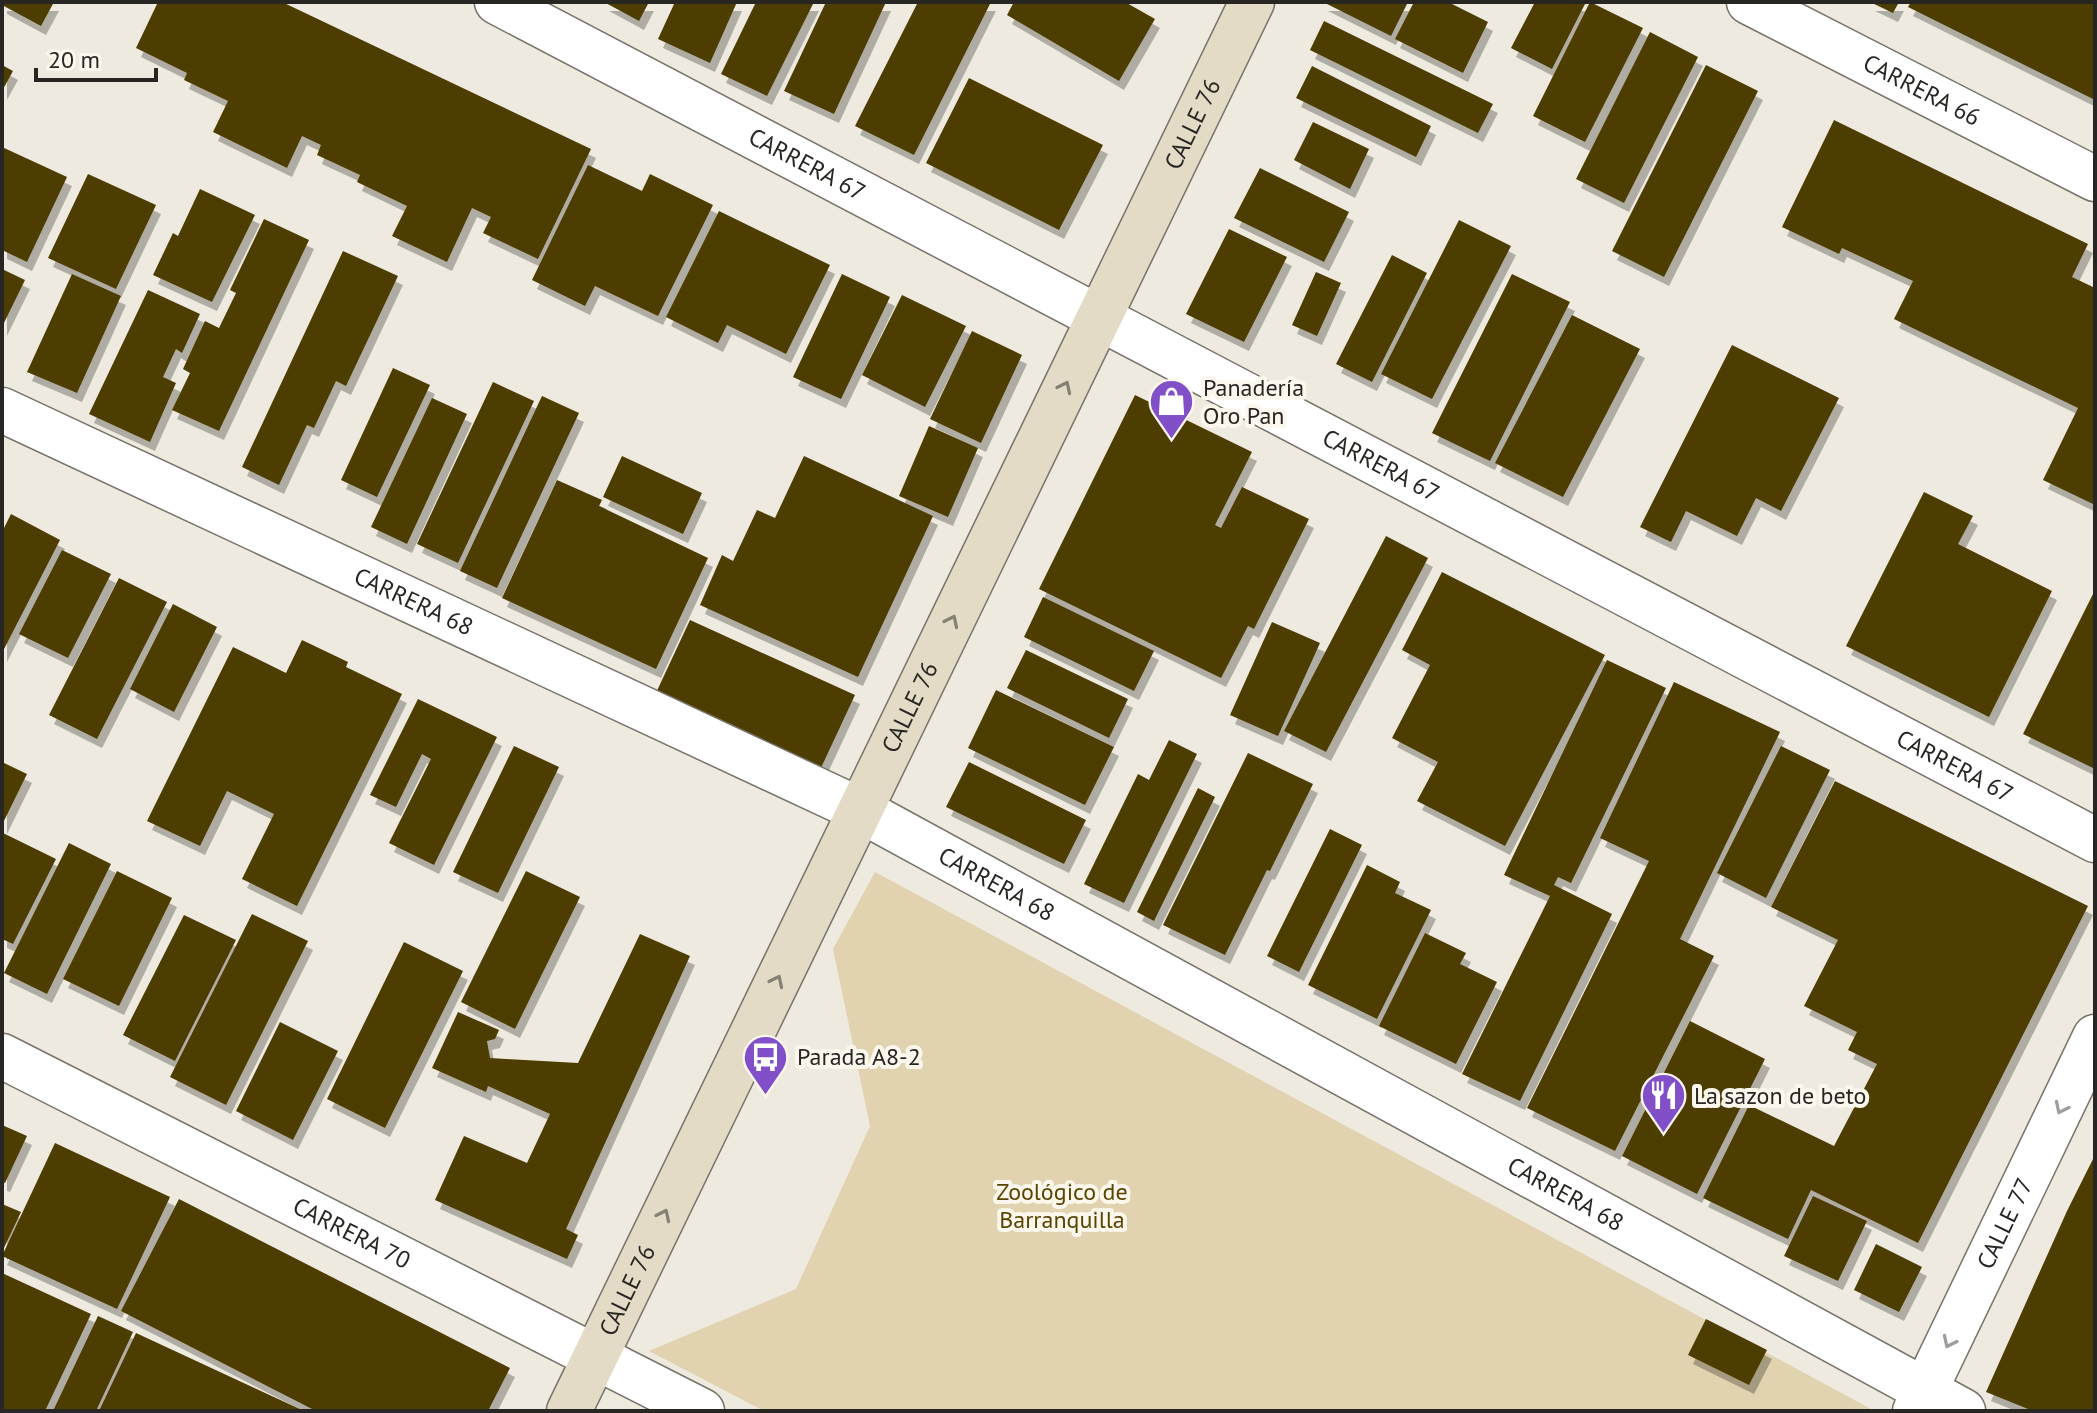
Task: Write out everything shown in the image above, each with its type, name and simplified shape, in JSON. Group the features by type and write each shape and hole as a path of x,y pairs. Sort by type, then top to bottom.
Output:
{"street":[{"name":"CARRERA 67","path":"497,2 2095,840"},
{"name":"CALLE 76","path":"569,1411 1252,2"},
{"name":"CARRERA 66","path":"1749,2 2095,179"},
{"name":"CARRERA 68","path":"2,410 860,810 1920,1401 1963,1411"},
{"name":"CALLE 77","path":"1920,1401 2095,1037"},
{"name":"CARRERA 70","path":"2,1056 702,1411"}],"green space":[{"name":"Zoológico de Barranquilla","path":"875,872 1870,1411 764,1411 649,1351 796,1289 870,1126 833,949"}],"building":[{"path":"2,2 54,2 41,26 2,5"},
{"path":"158,2 282,2 591,149 538,259 483,233 491,217 472,208 447,262 392,236 407,206 357,182 360,175 317,155 321,145 302,136 287,168 213,132 228,101 184,80 187,73 136,48"},
{"path":"604,2 649,2 639,21"},
{"path":"675,2 737,2 710,63 658,39"},
{"path":"756,2 814,2 767,96 721,74"},
{"path":"826,2 886,2 834,114 784,91"},
{"path":"918,2 991,2 914,155 855,126"},
{"path":"1014,2 1125,2 1155,19 1119,81 1007,15"},
{"path":"1323,2 1408,2 1391,36"},
{"path":"1414,2 1448,2 1488,22 1463,73 1395,39"},
{"path":"1535,2 1586,2 1552,69 1511,48"},
{"path":"1590,2 1643,28 1585,142 1533,116"},
{"path":"1870,2 1899,2 1893,13"},
{"path":"1911,2 2095,2 2095,100 1908,7"},
{"path":"1324,21 1493,104 1478,133 1310,50"},
{"path":"1650,32 1698,57 1624,203 1576,179"},
{"path":"2,65 13,71 2,91"},
{"path":"1706,65 1758,91 1664,277 1612,251"},
{"path":"1312,66 1431,126 1416,157 1296,98"},
{"path":"969,78 1103,145 1059,230 926,163"},
{"path":"1834,120 2088,244 2072,277 2095,288 2095,505 2043,480 2078,408 1894,319 1913,281 1842,248 1839,254 1782,227"},
{"path":"1313,122 1369,149 1350,189 1294,160"},
{"path":"2,147 67,177 27,262 2,250"},
{"path":"588,165 642,191 650,174 713,205 658,316 595,286 585,306 532,280"},
{"path":"1260,168 1349,212 1324,262 1234,218"},
{"path":"88,174 156,205 116,289 48,258"},
{"path":"200,189 255,215 212,302 153,275 173,233 178,236"},
{"path":"719,211 830,265 786,354 727,325 718,343 666,317"},
{"path":"264,219 309,240 219,431 172,410 190,373 183,369 205,321 219,328 236,293 230,290"},
{"path":"1459,220 1511,246 1432,399 1381,374"},
{"path":"1229,229 1287,257 1244,342 1186,314"},
{"path":"343,251 398,276 346,386 336,381 314,428 307,425 279,485 242,467"},
{"path":"1392,255 1427,273 1372,382 1336,364"},
{"path":"2,269 25,280 2,327"},
{"path":"1316,272 1341,283 1317,336 1292,325"},
{"path":"72,274 121,296 77,393 27,372"},
{"path":"842,274 890,297 841,399 793,377"},
{"path":"1512,274 1570,302 1490,461 1432,433"},
{"path":"148,290 200,314 182,353 176,349 163,377 176,383 150,442 89,414"},
{"path":"902,295 966,326 925,407 862,375"},
{"path":"1572,315 1640,349 1563,497 1495,463"},
{"path":"972,331 1022,355 981,443 930,419"},
{"path":"1732,345 1839,398 1781,511 1756,498 1737,536 1686,511 1671,542 1640,527"},
{"path":"393,368 430,385 377,497 341,480"},
{"path":"493,382 534,401 458,563 417,544"},
{"path":"1135,395 1252,452 1215,525 1221,528 1242,487 1309,519 1254,629 1248,626 1221,678 1039,589"},
{"path":"542,396 579,413 497,588 460,571"},
{"path":"432,398 467,414 407,544 371,527"},
{"path":"929,426 978,448 948,517 899,496"},
{"path":"622,456 702,493 683,534 603,497"},
{"path":"804,456 933,516 858,677 700,605 722,555 733,561 757,510 775,518"},
{"path":"557,480 602,500 599,506 708,558 656,669 502,598"},
{"path":"1924,492 1973,516 1958,544 2052,591 1989,717 1846,646"},
{"path":"11,514 60,540 2,653 2,532"},
{"path":"1386,536 1428,558 1326,752 1284,731"},
{"path":"62,550 111,574 68,658 19,634"},
{"path":"1442,572 1605,655 1505,846 1417,801 1438,762 1392,738 1430,665 1402,650"},
{"path":"119,578 167,602 97,739 49,715"},
{"path":"2095,590 2095,769 2023,734"},
{"path":"1043,597 1154,651 1134,691 1024,637"},
{"path":"173,604 217,627 174,712 130,689"},
{"path":"690,620 855,695 813,785 648,710"},
{"path":"1272,622 1320,643 1278,736 1230,715"},
{"path":"302,640 348,662 346,667 402,694 297,906 242,879 274,814 227,791 200,846 147,821 233,647 286,673"},
{"path":"1026,650 1128,699 1109,738 1007,688"},
{"path":"1607,660 1666,688 1571,883 1558,877 1554,885 1612,914 1520,1101 1462,1074 1550,896 1504,875"},
{"path":"1674,682 1780,732 1680,939 1714,956 1615,1151 1527,1108 1649,861 1600,838"},
{"path":"996,690 1114,747 1085,805 968,748"},
{"path":"418,699 497,737 434,865 389,843 431,759 422,754 396,807 370,795"},
{"path":"1169,740 1197,754 1124,903 1084,884 1138,774 1149,780"},
{"path":"514,746 559,767 498,893 453,872"},
{"path":"1781,746 1830,770 1766,898 1717,873"},
{"path":"1248,753 1313,784 1225,955 1163,925"},
{"path":"2,762 27,774 2,825"},
{"path":"969,762 1086,820 1064,864 946,807"},
{"path":"1835,781 2088,906 1918,1243 1811,1190 1788,1239 1703,1198 1749,1105 1834,1146 1877,1064 1848,1050 1857,1032 1804,1006 1838,940 1771,907"},
{"path":"1198,788 1215,797 1154,921 1137,912"},
{"path":"1330,829 1362,845 1299,972 1267,956"},
{"path":"3,833 56,859 13,944 2,939"},
{"path":"69,843 111,864 47,994 4,973"},
{"path":"1367,865 1400,882 1395,893 1431,910 1377,1019 1308,985"},
{"path":"117,871 172,898 119,1006 63,979"},
{"path":"526,871 580,897 515,1029 461,1002"},
{"path":"252,914 308,941 226,1105 170,1077"},
{"path":"184,915 236,940 175,1061 123,1035"},
{"path":"1425,933 1466,953 1460,964 1497,982 1456,1064 1379,1026"},
{"path":"640,934 690,956 566,1229 578,1235 567,1259 435,1200 464,1136 527,1163 550,1114 488,1086 486,1092 432,1068 458,1012 499,1030 495,1039 487,1041 490,1058 578,1063"},
{"path":"404,942 463,971 385,1128 327,1099"},
{"path":"1690,1021 1765,1059 1697,1194 1622,1156"},
{"path":"280,1022 338,1051 293,1140 236,1111"},
{"path":"2,1125 27,1136 5,1183 2,1182"},
{"path":"55,1143 170,1197 117,1309 2,1256"},
{"path":"2095,1155 2095,1411 2033,1411 1986,1392"},
{"path":"1813,1196 1867,1221 1838,1281 1784,1256"},
{"path":"179,1199 510,1368 488,1411 316,1411 121,1311"},
{"path":"2,1204 21,1212 2,1252"},
{"path":"1876,1244 1922,1267 1899,1312 1854,1290"},
{"path":"2,1273 91,1314 45,1411 2,1411"},
{"path":"98,1316 133,1332 96,1411 53,1411"},
{"path":"1706,1319 1767,1350 1749,1385 1688,1355"},
{"path":"136,1333 304,1411 99,1411"}],"place":[{"name":"Panadería Oro Pan","path":"1172,441"},
{"name":"Parada A8-2","path":"766,1096"},
{"name":"La sazon de beto","path":"1663,1135"}]}
